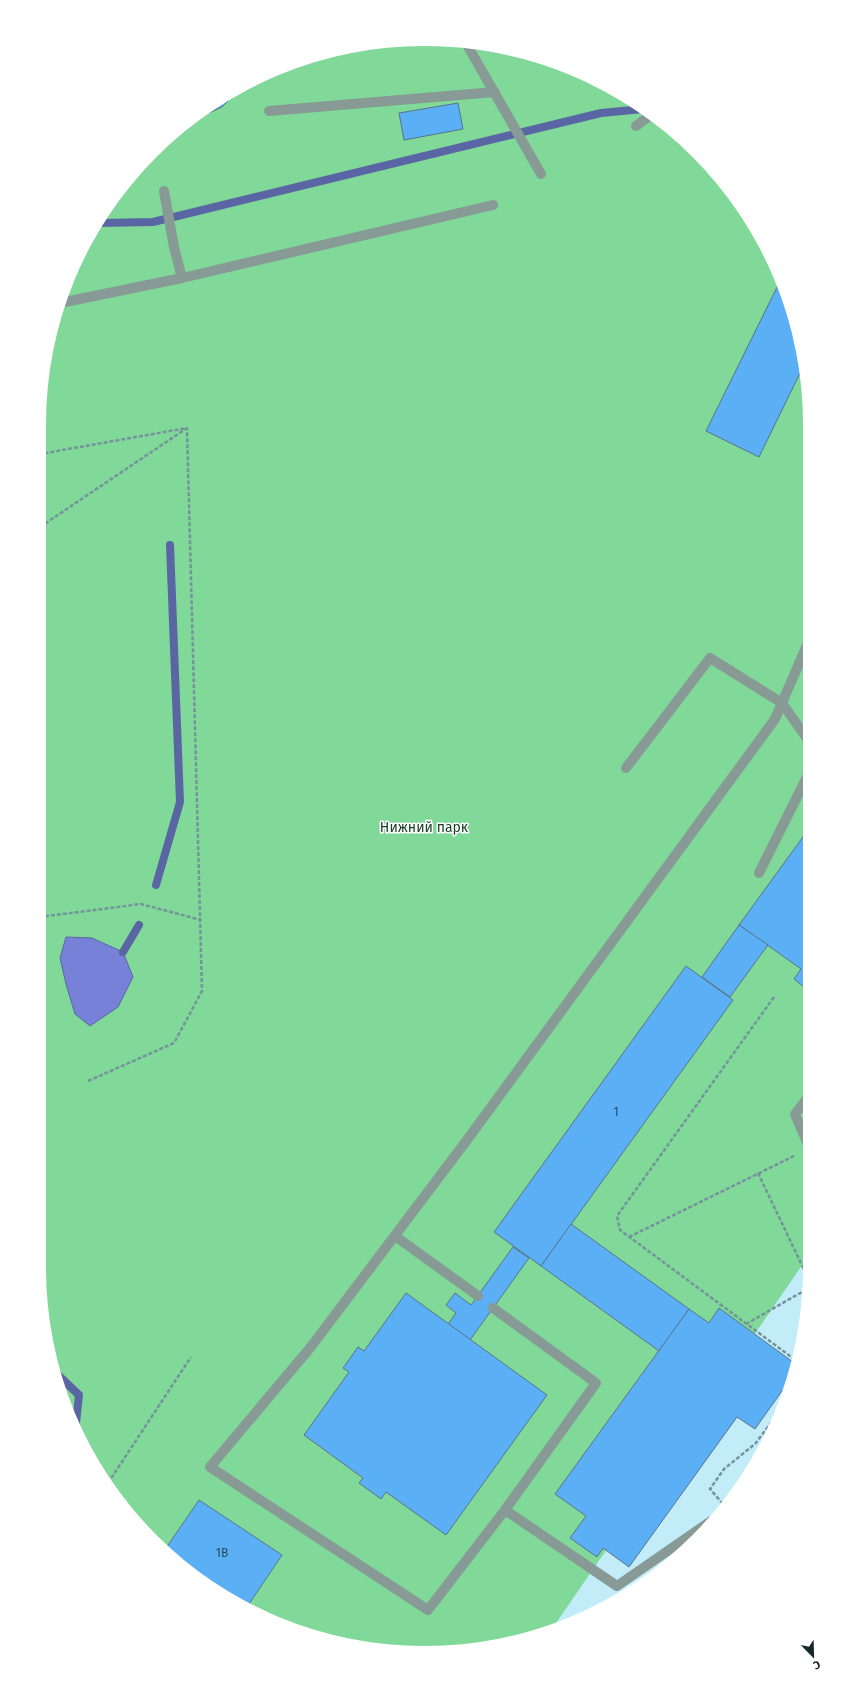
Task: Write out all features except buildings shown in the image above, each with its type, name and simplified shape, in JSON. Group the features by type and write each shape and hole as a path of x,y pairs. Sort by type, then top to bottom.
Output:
{"street":[{"path":"469,49 541,174"},
{"path":"269,111 495,92"},
{"path":"636,126 647,118"},
{"path":"164,191 174,247 182,278"},
{"path":"67,302 182,278 493,205"},
{"path":"493,1308 596,1383 505,1510 428,1610 210,1468 310,1348 395,1236 775,719 803,656"},
{"path":"626,768 710,658 782,703 803,733"},
{"path":"759,873 803,785"},
{"path":"803,1104 795,1114 803,1133"},
{"path":"395,1236 478,1296"},
{"path":"505,1510 617,1586 696,1531"}],"path":[{"path":"46,453 187,428"},
{"path":"46,523 187,428"},
{"path":"88,1081 174,1043 202,991 187,428"},
{"path":"46,916 141,904 201,920"},
{"path":"774,996 617,1216 620,1230 792,1358"},
{"path":"629,1237 796,1155"},
{"path":"758,1173 803,1267"},
{"path":"746,1324 802,1292"},
{"path":"110,1478 191,1357"},
{"path":"721,1502 710,1489 724,1469 755,1444 767,1428"}],"green space":[{"name":"Нижний парк","path":"424,46 474,49 498,53 546,66 592,85 614,97 655,124 674,140 709,175 725,194 752,235 764,257 783,303 796,351 800,375 803,424 803,1264 557,1622 498,1639 474,1643 424,1646 375,1643 351,1639 303,1626 257,1607 214,1582 194,1568 157,1535 124,1498 97,1457 85,1435 66,1389 53,1341 49,1317 46,1268 46,424 49,375 59,327 75,280 97,235 124,194 157,157 194,124 235,97 257,85 303,66 327,59 375,49 400,47"}],"water":[{"path":"66,937 92,938 123,952 133,977 118,1007 90,1026 75,1014 66,984 60,958"}],"waterway":[{"path":"105,223 153,222 601,113 635,110"},
{"path":"156,885 180,802 170,545"},
{"path":"123,952 139,925"},
{"path":"63,1380 79,1395 77,1416"}]}
